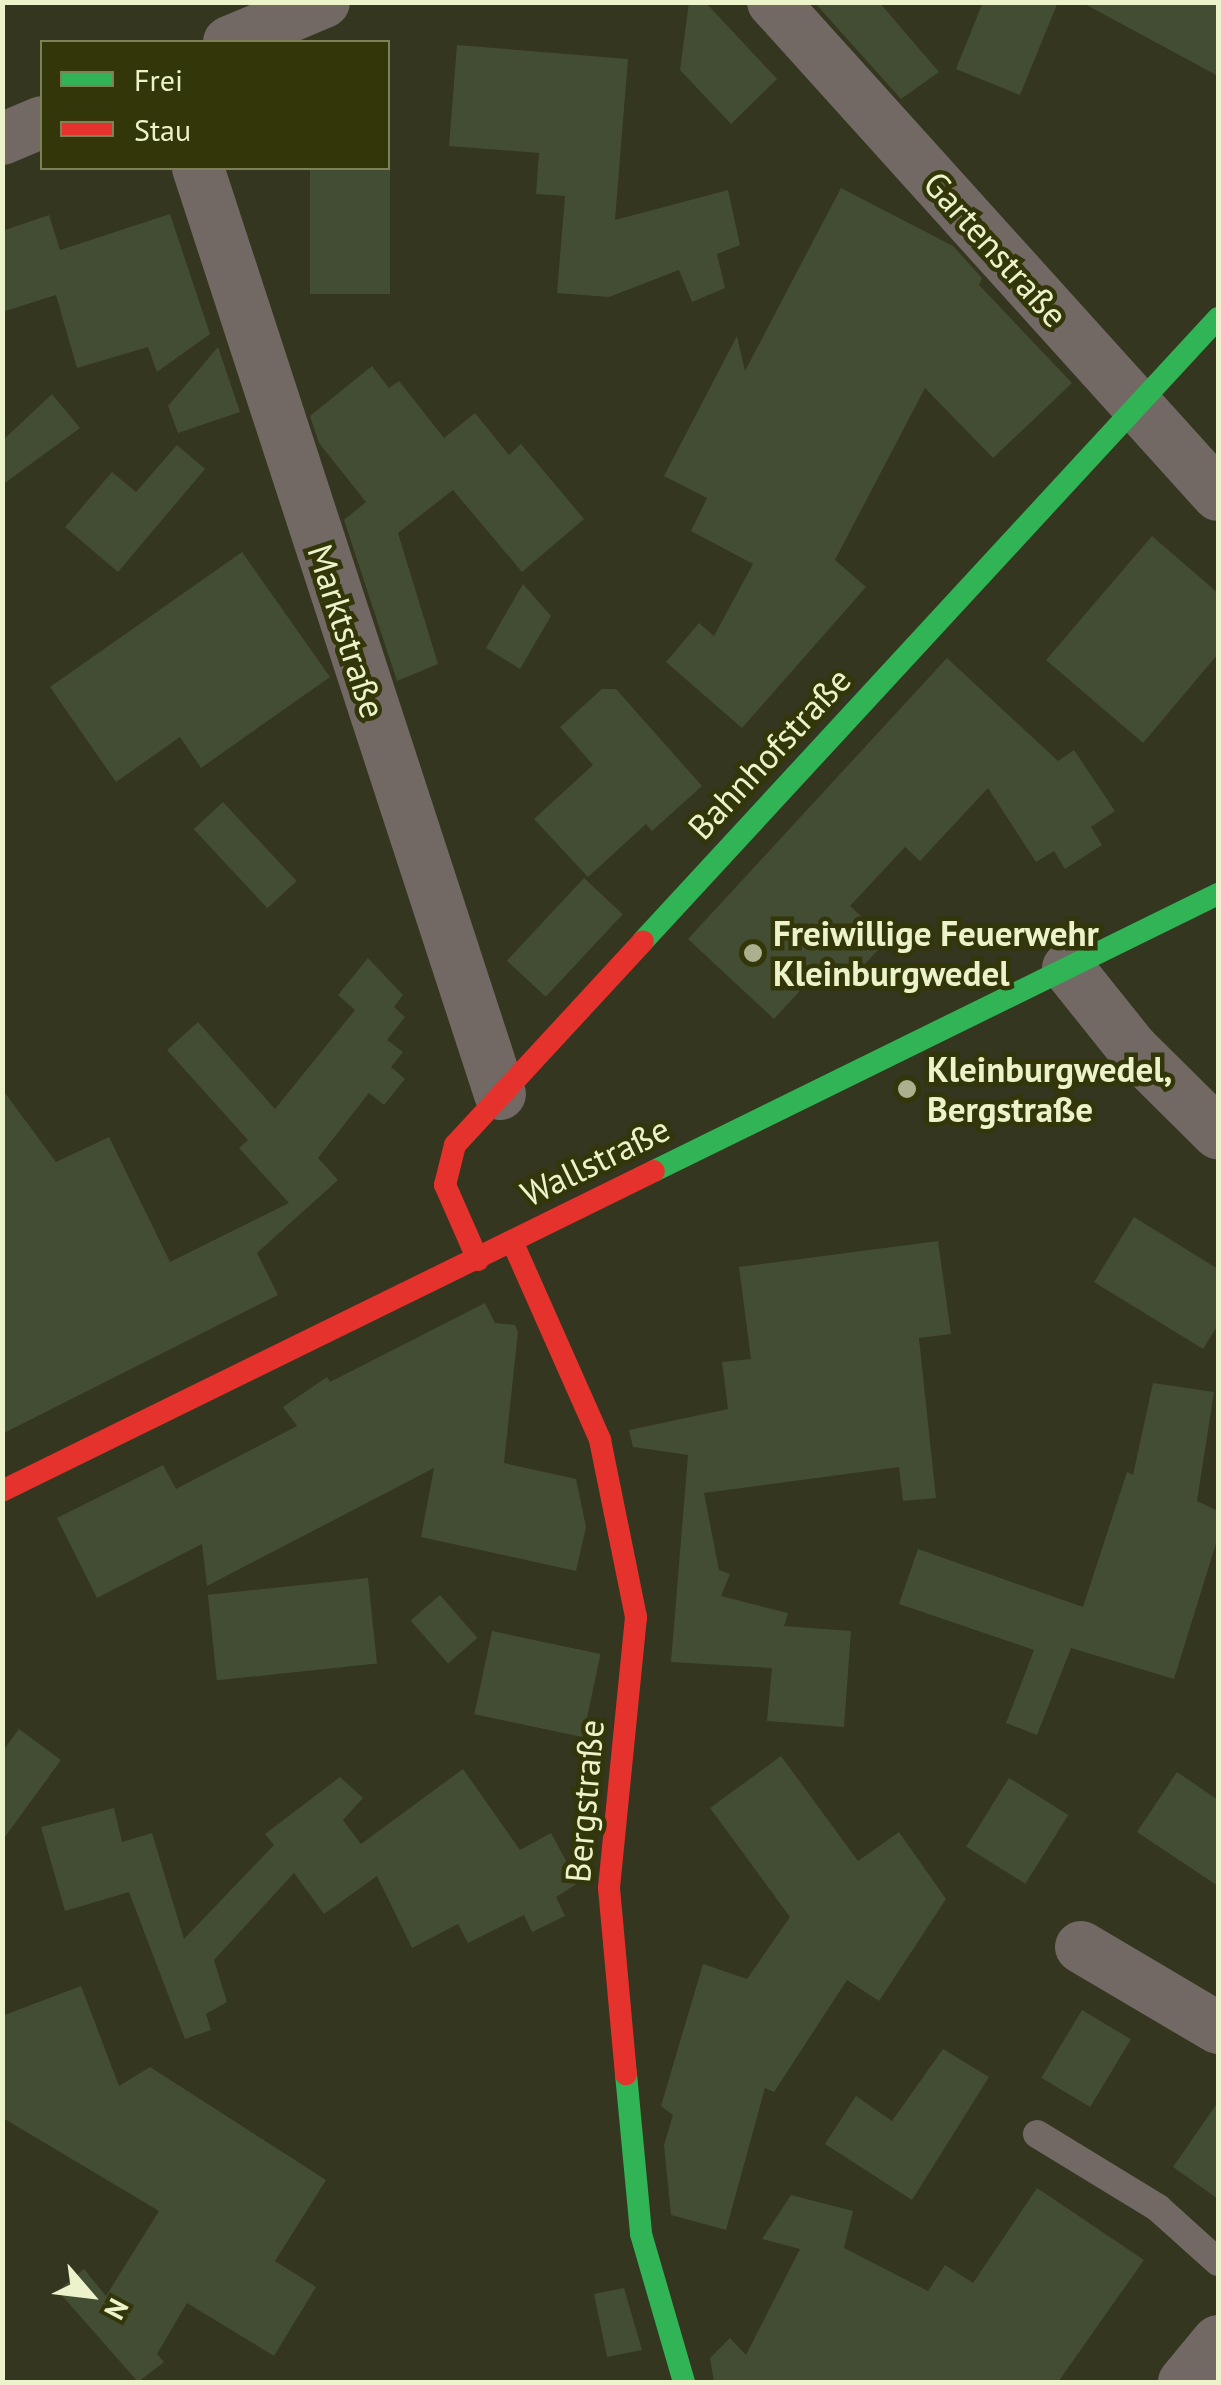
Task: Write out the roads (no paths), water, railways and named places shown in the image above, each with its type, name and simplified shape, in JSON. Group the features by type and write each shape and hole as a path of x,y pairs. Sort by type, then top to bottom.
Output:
{"street":[{"path":"234,40 324,2"},
{"name":"Gartenstraße","path":"773,2 1218,495"},
{"path":"2,140 40,123"},
{"name":"Marktstraße","path":"199,170 500,1094"},
{"name":"Bahnhofstraße","path":"478,1260 445,1185 455,1146 1218,318"},
{"name":"Wallstraße","path":"2,1490 1218,894"},
{"path":"1068,968 1133,1049 1218,1133"},
{"name":"Bergstraße","path":"512,1241 600,1440 636,1617 609,1888 640,2234 684,2382"},
{"path":"1080,1947 1218,2028"}],"lane":[{"path":"1037,2134 1158,2208 1218,2262"}],"place":[{"name":"Freiwillige Feuerwehr Kleinburgwedel","path":"753,953"},
{"name":"Kleinburgwedel, Bergstraße","path":"907,1089"}]}
